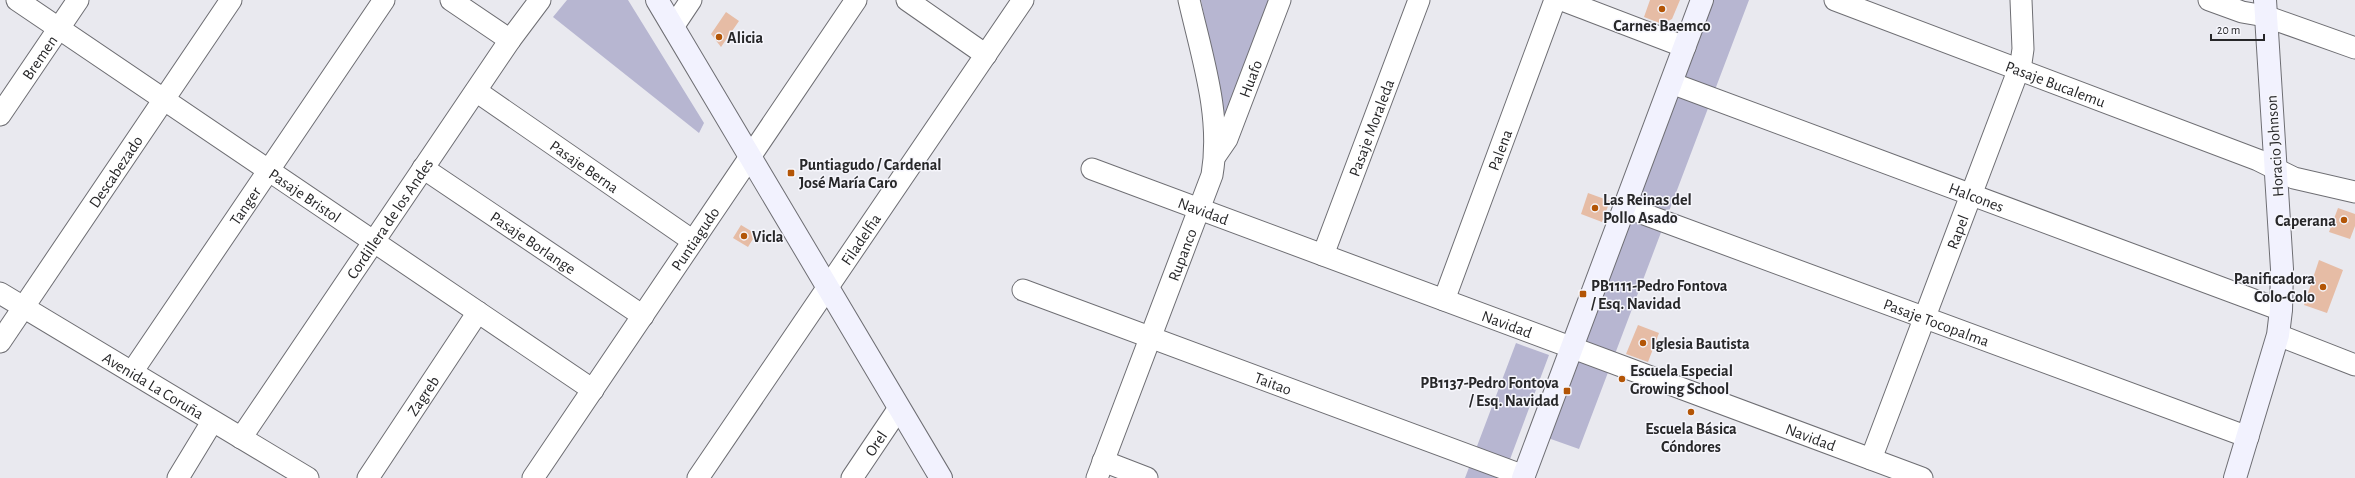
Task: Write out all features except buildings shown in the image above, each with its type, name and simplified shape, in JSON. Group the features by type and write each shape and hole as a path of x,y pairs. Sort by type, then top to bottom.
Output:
{"main road":[{"path":"657,0 941,478"},
{"path":"1524,477 1702,0"},
{"name":"Horacio Johnson","path":"2235,478 2278,335 2281,310 2282,269 2265,8"}],"street":[{"name":"Pasaje Bristol","path":"17,0 593,390"},
{"name":"Bremen","path":"0,115 78,0"},
{"name":"Descabezado","path":"0,342 231,0"},
{"name":"Tanger","path":"132,372 384,0"},
{"path":"451,0 510,40"},
{"name":"Cordillera de los Andes","path":"241,438 510,40 540,0"},
{"path":"673,27 691,0"},
{"name":"Puntiagudo","path":"533,478 856,0"},
{"path":"907,0 986,55"},
{"name":"Filadelfia","path":"698,478 1023,0"},
{"name":"Rupanco","path":"1100,470 1212,175 1215,156 1214,116 1189,0"},
{"name":"Huafo","path":"1215,156 1227,139 1280,0"},
{"name":"Pasaje Moraleda","path":"1323,255 1419,0"},
{"name":"Palena","path":"1444,300 1555,0"},
{"path":"1562,0 1684,47"},
{"name":"Pasaje Bucalemu","path":"1835,0 2258,160 2294,178 2355,192"},
{"name":"Rapel","path":"1871,459 2019,70 2023,49 2021,0"},
{"path":"2209,0 2242,12 2265,8 2355,48"},
{"name":"Halcones","path":"1671,83 2281,310"},
{"name":"Pasaje Berna","path":"476,91 693,241"},
{"name":"Pasaje Borlange","path":"423,168 643,316"},
{"name":"Navidad","path":"1092,168 1922,478"},
{"name":"Pasaje Tocopalma","path":"1625,207 2248,436"},
{"name":"Taitao","path":"1023,290 1524,477"},
{"name":"Avenida La Coruña","path":"0,293 212,422 308,478"},
{"name":"Zagreb","path":"368,478 478,312"},
{"path":"2278,335 2355,365"},
{"name":"Orel","path":"852,478 899,408"},
{"path":"178,478 212,422"},
{"path":"1100,470 1147,478"}],"shaded area":[{"path":"567,0 628,0 704,123 699,133 553,17"},
{"path":"1201,0 1269,0 1226,125"},
{"path":"1712,0 1749,0 1579,449 1548,438"},
{"path":"1516,343 1549,355 1503,478 1465,478"}],"place":[{"name":"Carnes Baemco","path":"1662,9"},
{"name":"Alicia","path":"719,37"},
{"name":"Puntiagudo / Cardenal José María Caro","path":"791,173"},
{"name":"Las Reinas del Pollo Asado","path":"1595,208"},
{"name":"Caperana","path":"2344,220"},
{"name":"Vicla","path":"744,236"},
{"name":"Panificadora Colo-Colo","path":"2323,287"},
{"name":"PB1111-Pedro Fontova / Esq. Navidad","path":"1583,294"},
{"name":"Iglesia Bautista","path":"1643,343"},
{"name":"Escuela Especial Growing School","path":"1622,379"},
{"name":"PB1137-Pedro Fontova / Esq. Navidad","path":"1567,391"},
{"name":"Escuela Básica Cóndores","path":"1691,412"}]}
